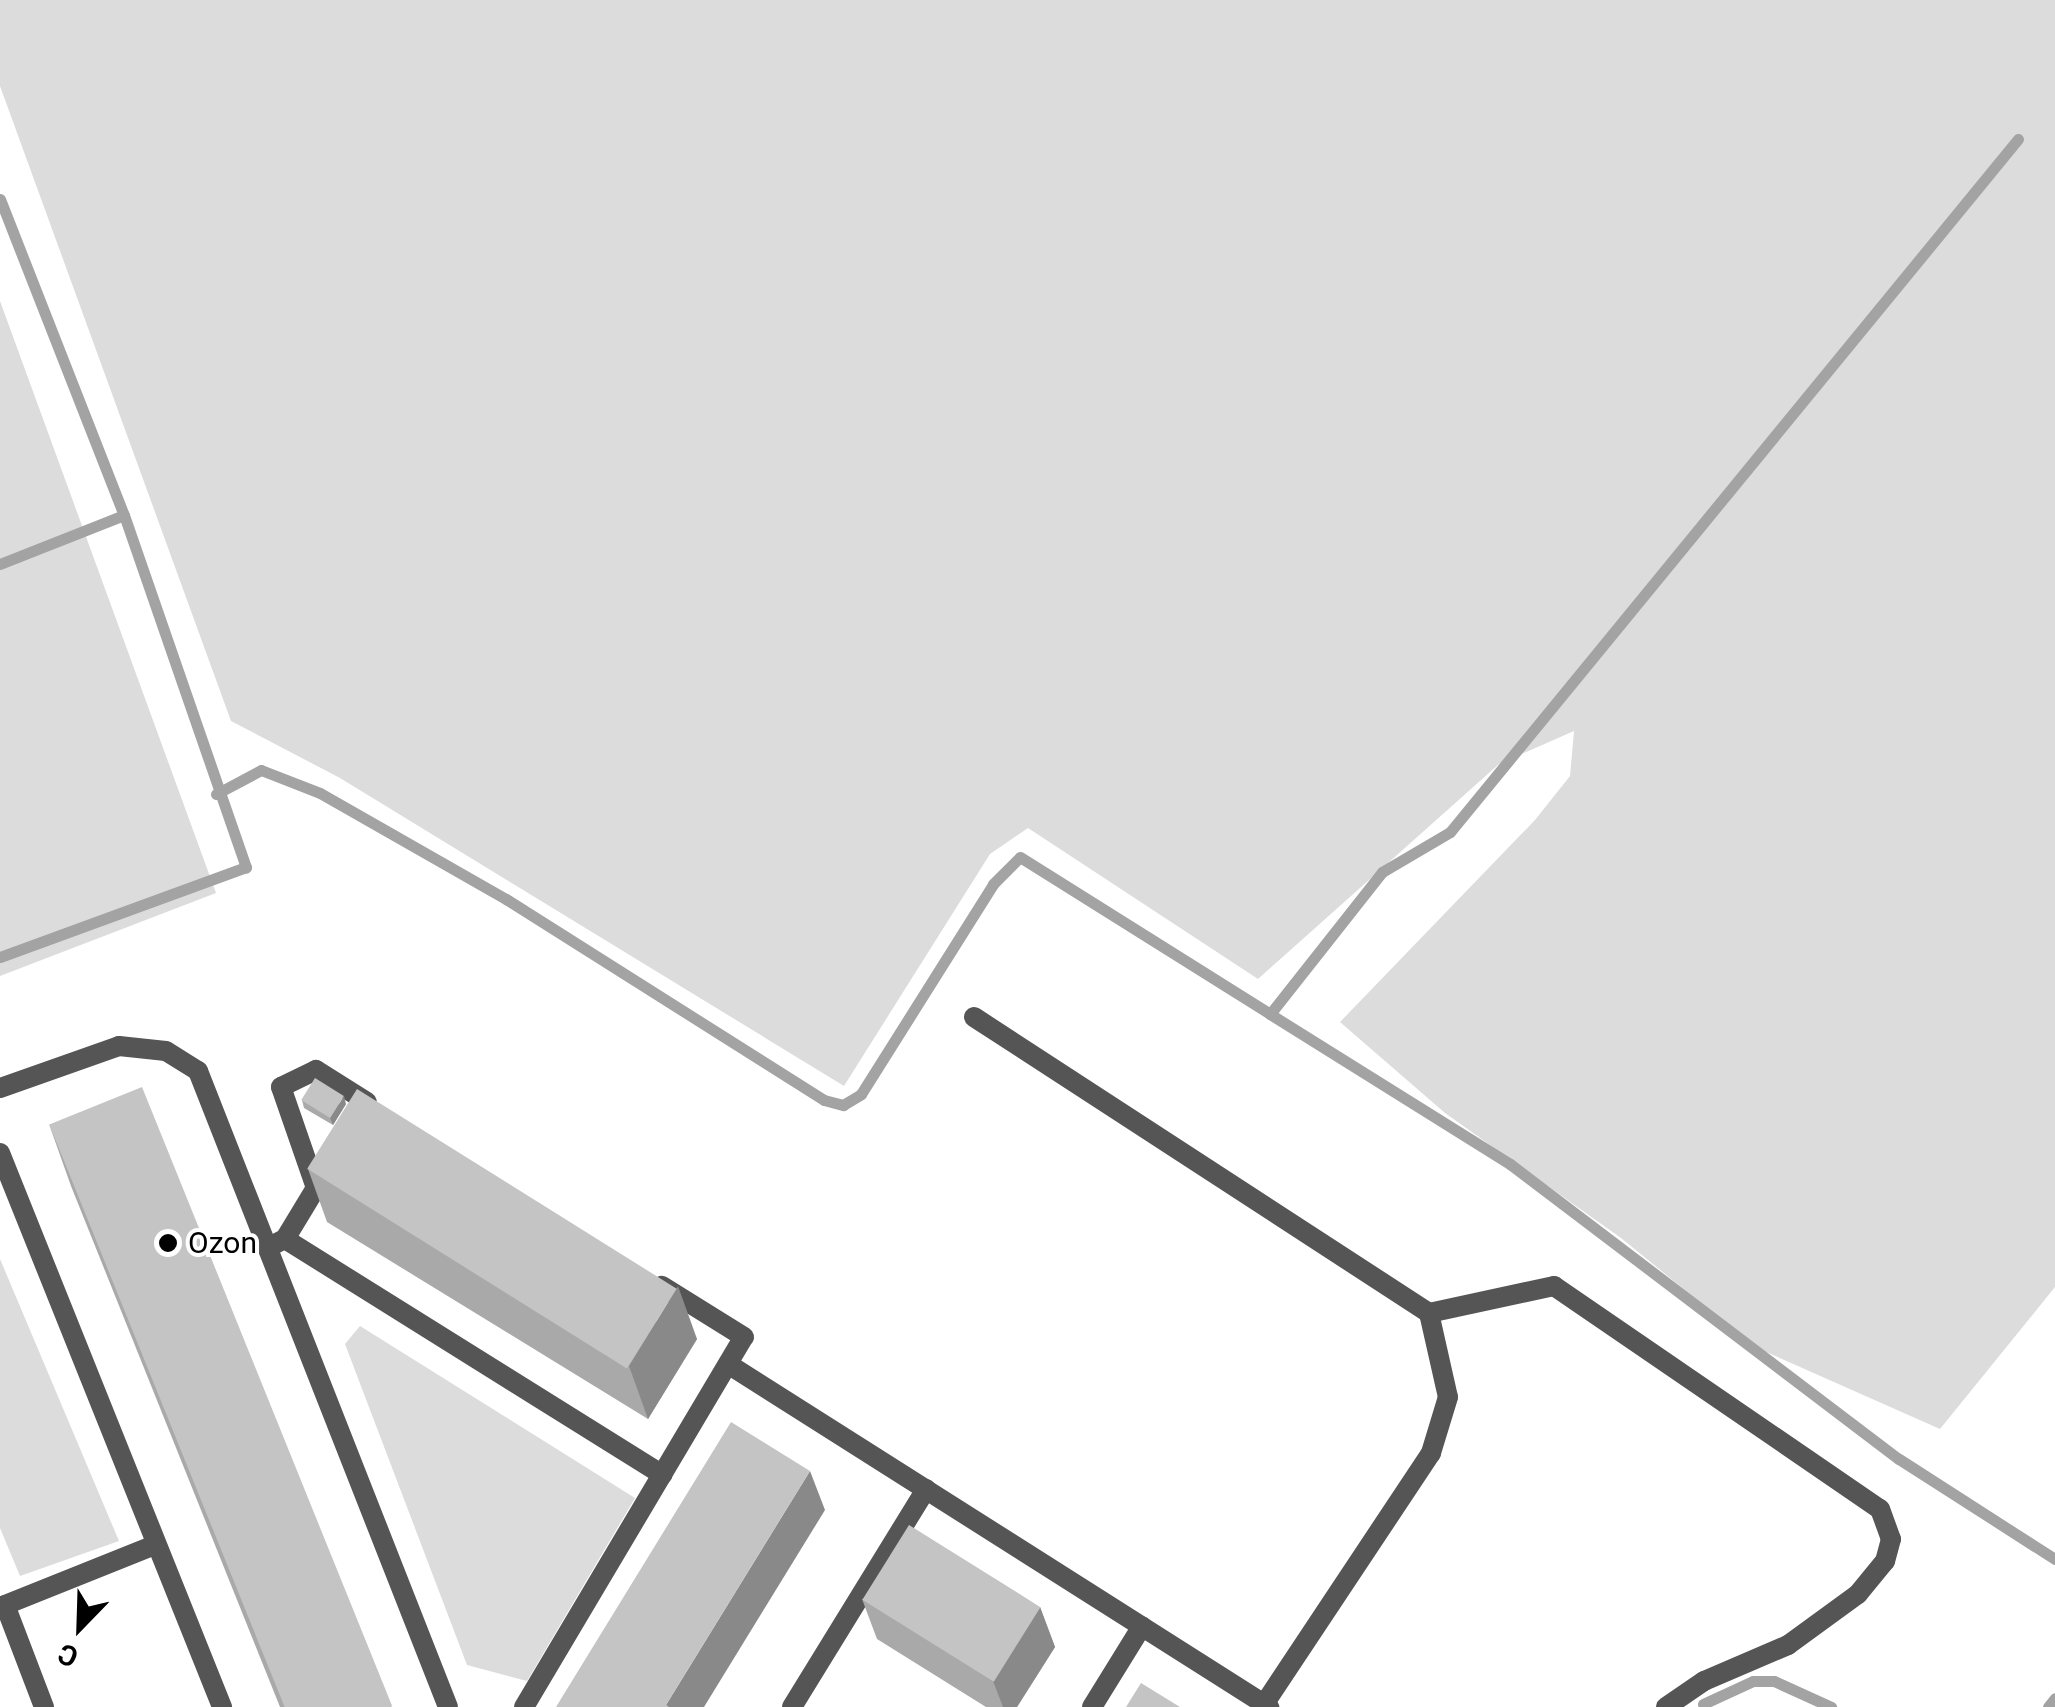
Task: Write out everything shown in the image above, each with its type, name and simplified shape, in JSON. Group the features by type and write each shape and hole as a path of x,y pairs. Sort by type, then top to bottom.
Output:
{"lane":[{"path":"728,1364 1266,1705 1430,1452 1448,1397 1429,1312 974,1017"},
{"path":"0,1088 119,1046 166,1051 198,1071 276,1243 448,1707"},
{"path":"316,1188 281,1088 316,1070 369,1111"},
{"path":"0,1152 222,1707"},
{"path":"276,1243 337,1153"},
{"path":"276,1243 662,1475"},
{"path":"524,1707 744,1337 646,1276"},
{"path":"1429,1312 1554,1286 1880,1509 1891,1539 1884,1561 1858,1594 1788,1644 1704,1681 1666,1707"},
{"path":"792,1707 926,1489"},
{"path":"44,1707 6,1605 155,1545"},
{"path":"1092,1707 1142,1626"}],"shaded area":[{"path":"0,0 2055,0 2055,1287 1940,1429 1755,1347 1621,1238 1445,1113 1340,1022 1535,820 1570,776 1574,731 1499,764 1258,979 1028,828 990,854 844,1086 340,778 231,721 0,86"},
{"path":"0,301 216,893 0,976"},
{"path":"0,1259 119,1541 20,1576 0,1528"},
{"path":"360,1326 635,1498 527,1681 467,1665 345,1344"}],"building":[{"path":"315,1078 344,1096 330,1118 301,1100"},
{"path":"142,1087 392,1706 285,1707 49,1124"},
{"path":"357,1089 677,1289 627,1368 307,1169"},
{"path":"731,1422 810,1471 666,1705 669,1707 556,1707"},
{"path":"909,1525 1040,1607 994,1682 862,1600"},
{"path":"1141,1683 1180,1707 1126,1707"}],"waterway":[{"path":"216,794 261,770 320,793 506,899 824,1100 843,1105 861,1094 993,884 1020,857 1270,1014 1382,872 1450,832 2018,139"},
{"path":"0,199 124,515 246,867 0,957"},
{"path":"0,564 124,515"},
{"path":"1270,1014 1510,1164 1899,1459 2055,1559"},
{"path":"1703,1704 1753,1681 1774,1681 1831,1707"},
{"path":"2048,1707 2055,1698"}],"place":[{"name":"Ozon","path":"168,1243"}]}
